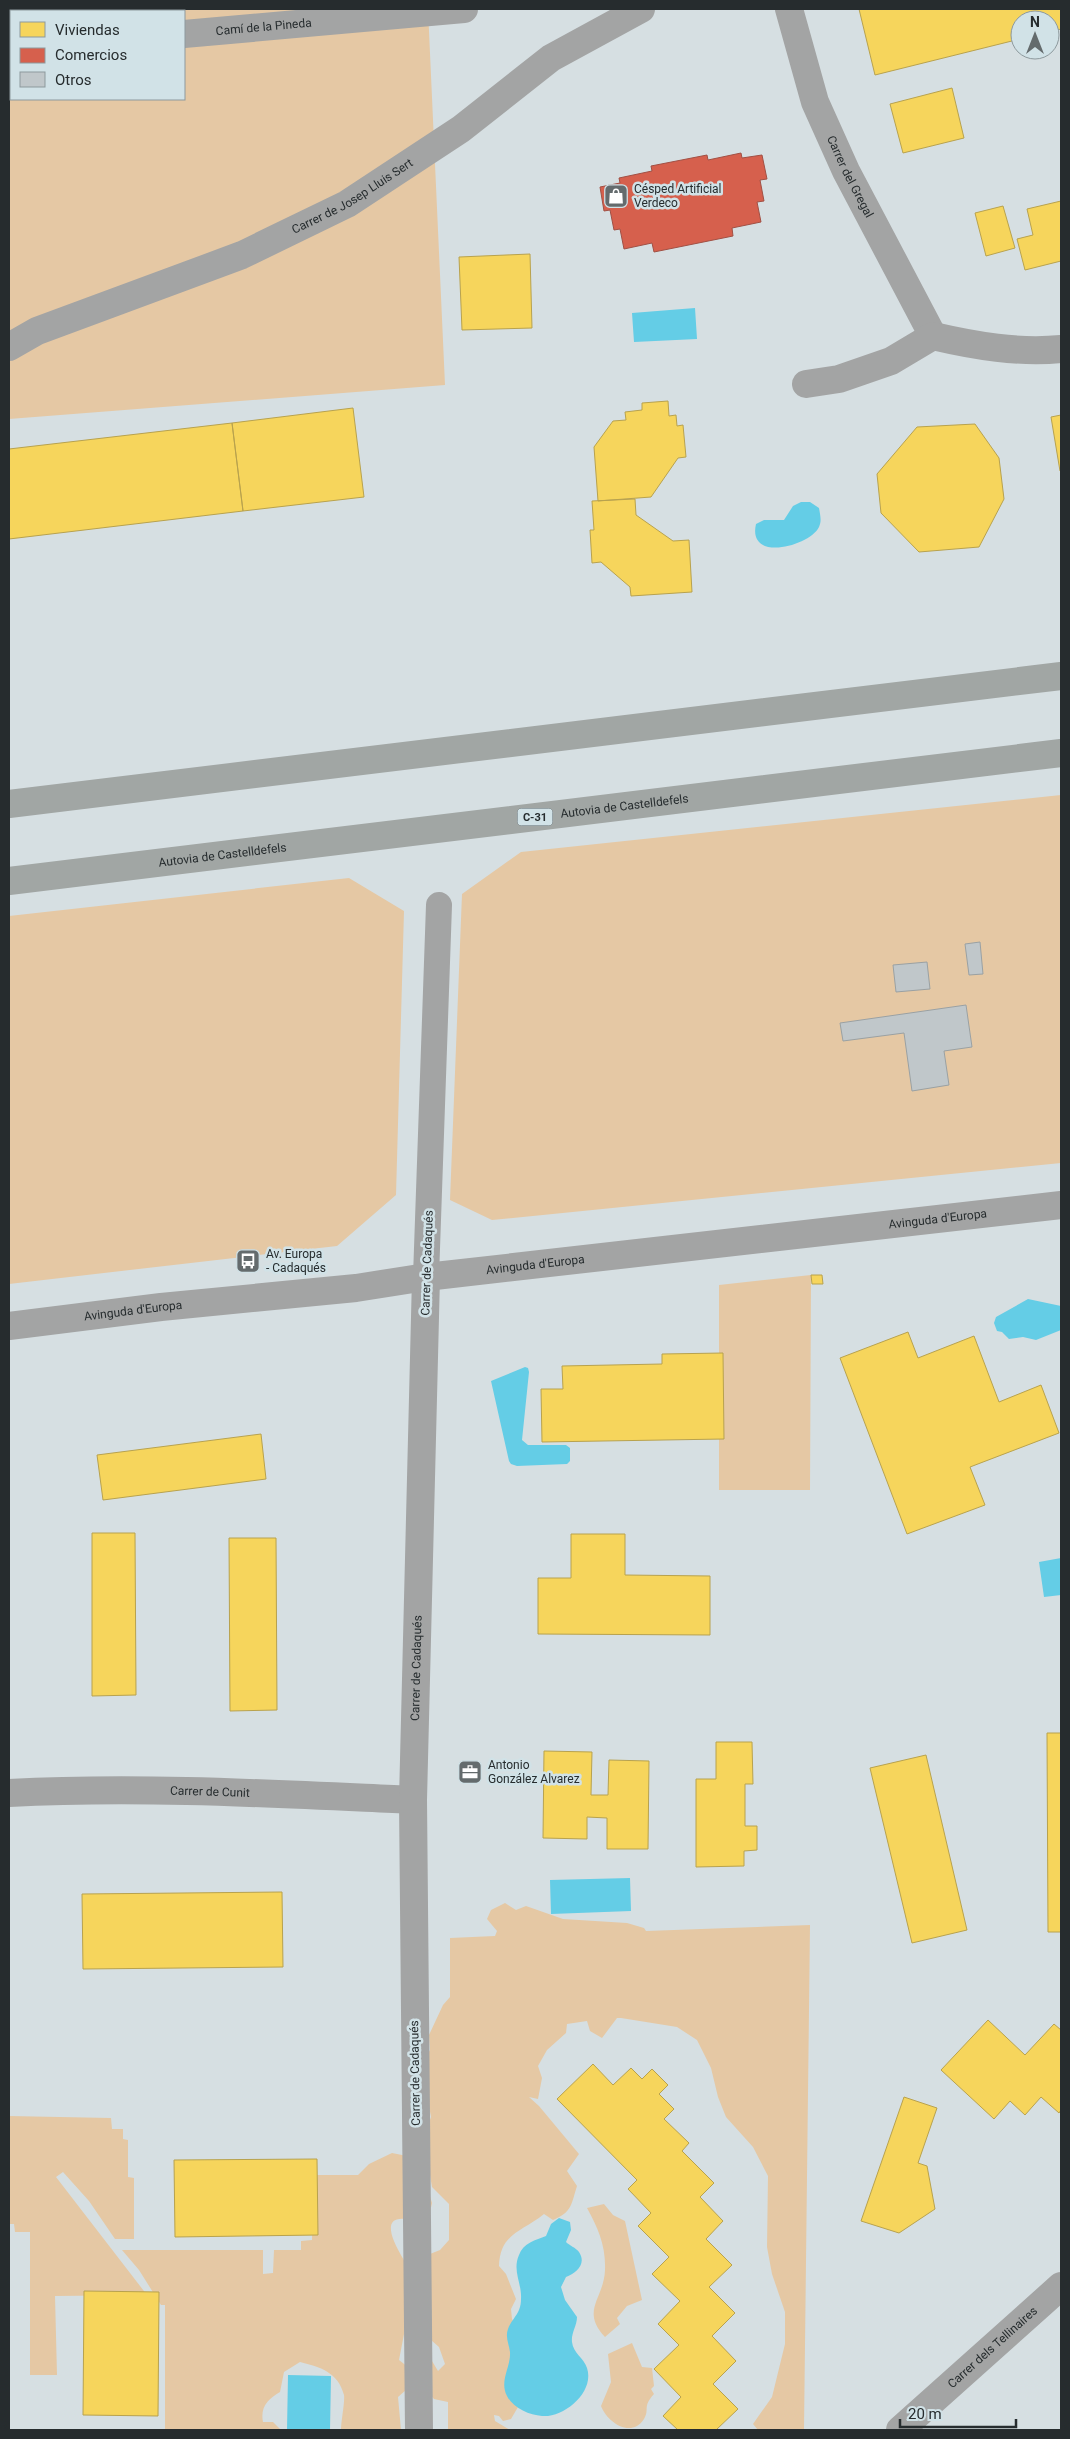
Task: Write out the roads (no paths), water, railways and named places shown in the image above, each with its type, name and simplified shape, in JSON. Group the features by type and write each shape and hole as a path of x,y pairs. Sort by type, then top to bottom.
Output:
{"highway":[{"path":"9,804 1061,676"},
{"name":"Autovia de Castelldefels","path":"9,881 1061,753"}],"street":[{"name":"Camí de la Pineda","path":"185,34 464,9"},
{"name":"Carrer de Josep Lluis Sert","path":"9,347 37,331 242,255 347,204 461,129 552,58 641,9"},
{"name":"Carrer del Gregal","path":"789,9 815,102 842,163 933,336"},
{"name":"Carrer de Josep Lluis Sert","path":"9,327 37,331"},
{"path":"806,384 839,379 891,361 933,336 979,347 1041,351 1061,349"},
{"name":"Carrer de Cadaqués","path":"419,2430 413,1800 426,1277 439,905"},
{"name":"Avinguda d'Europa","path":"9,1326 161,1307 356,1288 426,1277 1061,1205"},
{"name":"Carrer de Cunit","path":"9,1793 46,1791 216,1791 413,1800"},
{"name":"Carrer dels Tellinaires","path":"900,2430 1061,2286"}],"water":[{"path":"695,308 697,339 634,342 632,313"},
{"path":"801,502 810,502 819,508 820,525 813,534 793,545 770,547 761,544 756,536 756,524 764,520 784,520 793,506"},
{"path":"1028,1299 1061,1306 1061,1330 1036,1340 1023,1337 1009,1339 1002,1332 997,1331 994,1323 996,1317"},
{"path":"525,1367 528,1368 529,1372 522,1440 528,1445 566,1445 570,1448 570,1461 567,1464 517,1466 509,1461 491,1381"},
{"path":"1061,1558 1061,1595 1044,1597 1039,1562"},
{"path":"630,1878 631,1911 551,1914 550,1880"},
{"path":"559,2218 570,2222 571,2230 566,2242 578,2251 582,2260 579,2268 566,2277 561,2287 565,2300 577,2317 572,2342 574,2349 586,2364 588,2377 586,2386 576,2402 559,2413 542,2416 522,2410 513,2404 507,2396 504,2385 510,2352 507,2335 508,2329 521,2304 516,2266 519,2255 527,2245 546,2236 551,2224"},
{"path":"288,2375 331,2376 330,2430 287,2430"}],"place":[{"name":"Césped Artificial Verdeco","path":"616,196"},
{"name":"Av. Europa - Cadaqués","path":"248,1261"},
{"name":"Antonio González Alvarez","path":"470,1772"}]}
